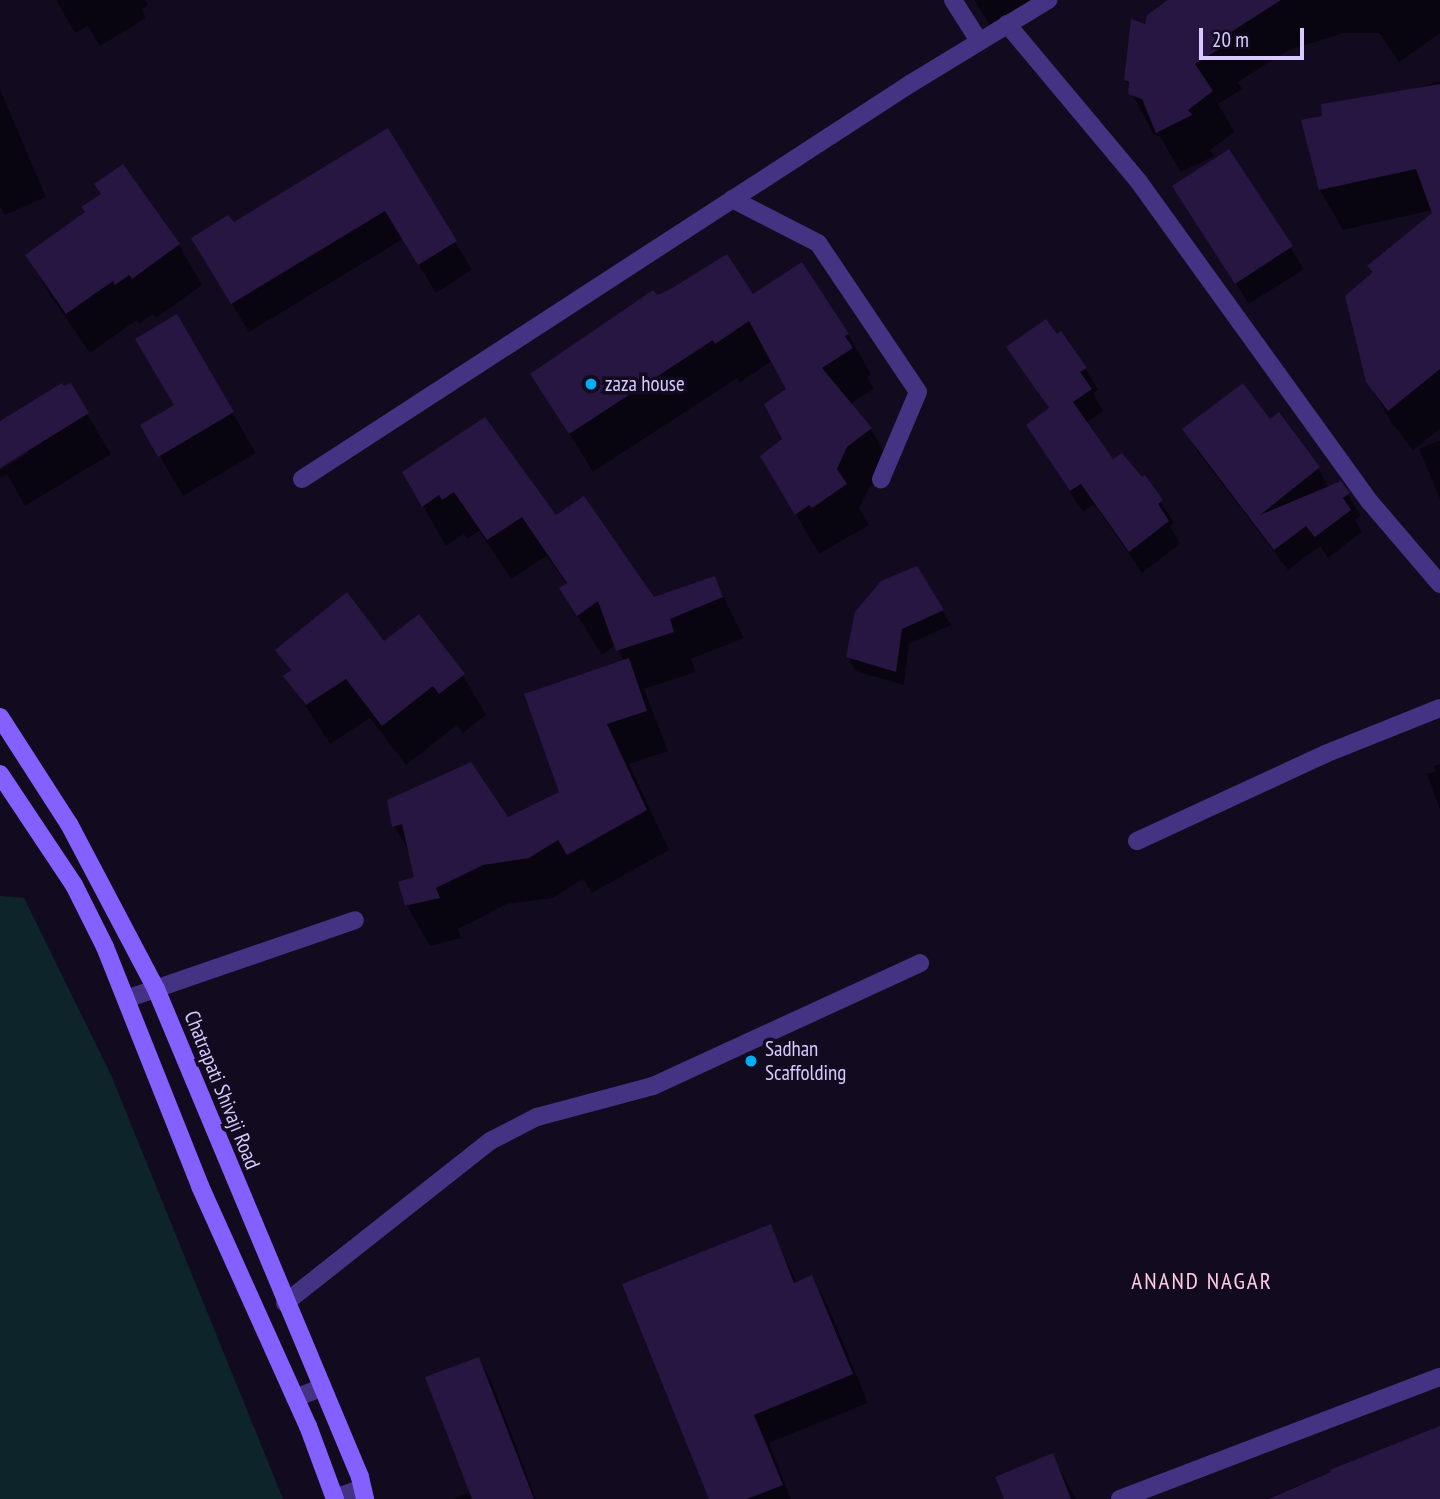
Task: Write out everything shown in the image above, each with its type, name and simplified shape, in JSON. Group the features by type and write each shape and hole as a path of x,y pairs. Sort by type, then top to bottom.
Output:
{"main road":[{"name":"Chatrapati Shivaji Road","path":"0,717 69,824 156,989 364,1493"},
{"path":"0,774 74,885 105,947 200,1186 295,1398 335,1499"}],"street":[{"path":"953,0 979,41"},
{"path":"302,479 732,199 1048,0"},
{"path":"1007,24 1139,182 1370,502 1440,584"},
{"path":"732,199 818,243 918,392 881,479"},
{"path":"1137,841 1325,754 1440,708"},
{"path":"126,999 355,920"},
{"path":"285,1303 490,1141 537,1117 653,1086 920,963"},
{"path":"1120,1499 1440,1377"},
{"path":"295,1398 321,1388"},
{"path":"335,1499 364,1493"}],"green space":[{"path":"0,896 24,898 111,1075 283,1499 0,1499"}],"building":[{"path":"1168,0 1281,0 1217,41 1221,48 1195,64 1213,91 1188,110 1192,115 1156,133 1142,99 1128,94 1129,82 1124,80 1131,19 1145,24 1147,15"},
{"path":"1440,84 1440,369 1388,411 1366,382 1345,296 1373,272 1367,266 1432,213 1416,169 1319,190 1301,120 1322,116 1321,104"},
{"path":"388,128 457,241 418,265 385,211 231,304 191,238 228,215 234,222"},
{"path":"1229,149 1293,246 1235,284 1172,186"},
{"path":"123,164 180,244 132,279 129,275 115,285 113,281 66,314 25,255 85,212 81,207 101,194 94,184"},
{"name":"zaza house","path":"727,254 753,294 802,262 849,334 845,336 853,348 822,368 872,428 847,447 837,469 847,484 812,508 809,505 795,515 760,456 782,439 764,404 786,389 749,321 715,344 713,340 569,434 530,374 653,290 657,295 669,290"},
{"path":"177,314 234,412 158,457 140,425 174,405 135,339"},
{"path":"1046,319 1057,334 1061,331 1087,368 1080,372 1092,389 1073,402 1113,459 1122,453 1142,477 1145,475 1163,500 1158,504 1169,521 1129,552 1081,484 1070,491 1026,425 1049,408 1006,347"},
{"path":"62,383 64,386 71,383 89,413 0,468 0,421"},
{"path":"1243,383 1270,419 1279,412 1320,467 1260,515 1341,481 1350,493 1343,498 1351,510 1315,537 1306,526 1274,550 1182,429"},
{"path":"485,417 556,515 584,496 654,597 715,576 723,597 670,619 674,632 616,651 598,601 577,616 559,588 567,583 522,517 487,540 454,492 442,500 439,495 422,507 402,472"},
{"path":"917,566 944,610 902,629 896,672 846,657 855,612 881,581"},
{"path":"347,592 384,641 419,614 465,674 439,694 433,686 382,726 346,679 306,705 283,676 291,670 275,650"},
{"path":"629,658 647,711 607,724 647,810 567,855 558,840 529,858 483,865 436,888 440,898 405,906 398,882 414,877 402,824 392,827 387,800 471,762 508,817 559,792 524,694"},
{"path":"771,1224 794,1283 812,1275 853,1374 754,1415 783,1485 747,1499 709,1499 622,1284"},
{"path":"479,1357 534,1499 472,1499 425,1377"},
{"path":"1440,1426 1440,1499 1268,1499 1331,1472 1330,1470"},
{"path":"1053,1453 1071,1499 1004,1499 995,1477"}],"place":[{"name":"zaza house","path":"591,384"},
{"name":"Sadhan Scaffolding","path":"751,1061"}],"district":[{"name":"ANAND NAGAR","path":"1202,1281"}]}
